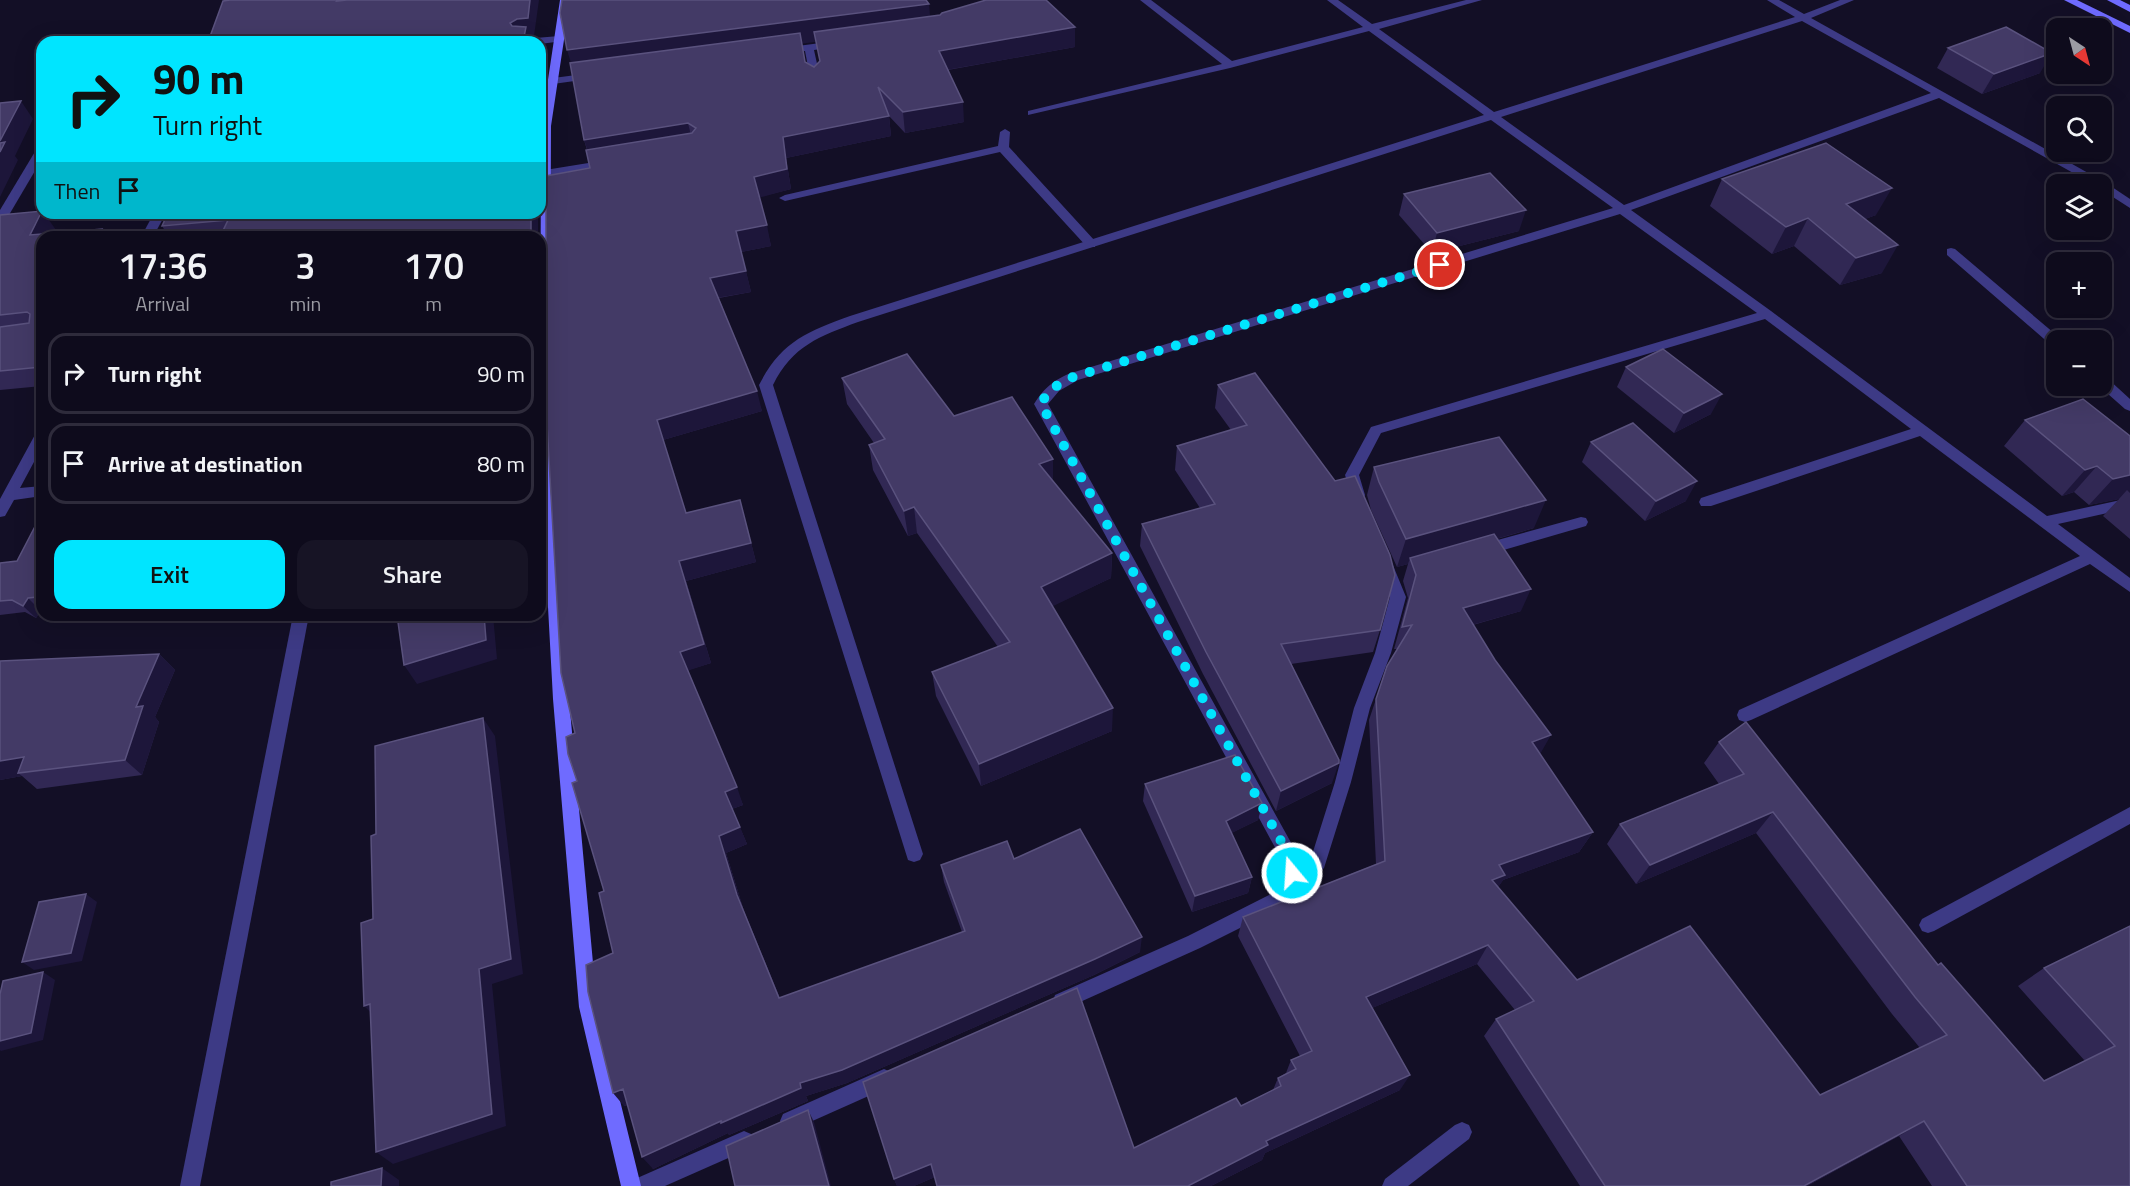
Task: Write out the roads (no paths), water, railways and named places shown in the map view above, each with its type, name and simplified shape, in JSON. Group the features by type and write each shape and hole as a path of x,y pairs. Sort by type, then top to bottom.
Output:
{"street":[{"path":"546,112 567,0"},
{"path":"1144,0 1230,65"},
{"path":"1332,0 1496,116 1767,314 2130,586"},
{"path":"1032,113 1230,65 1478,0"},
{"path":"1772,0 2081,174"},
{"path":"915,854 766,385 774,366 786,352 808,335 1804,17 1849,0"},
{"path":"2069,0 2130,30"},
{"path":"2112,0 2130,9"},
{"path":"546,40 559,39"},
{"path":"774,52 844,43"},
{"path":"809,48 816,82"},
{"path":"553,81 599,75"},
{"path":"1282,898 1292,873 1293,863 1041,404 1046,394 1073,377 1623,209 1939,94"},
{"path":"1005,132 1004,148 1091,244"},
{"path":"785,198 1004,148"},
{"path":"0,219 36,160"},
{"path":"546,173 614,162"},
{"path":"2112,192 2130,204"},
{"path":"1951,252 2046,333"},
{"path":"1362,511 1352,475 1376,430 1767,314"},
{"path":"2112,390 2130,406"},
{"path":"1706,502 1923,430"},
{"path":"0,512 36,445"},
{"path":"546,472 561,699 588,1007 631,1186"},
{"path":"9,495 36,492"},
{"path":"2045,522 2130,503"},
{"path":"1470,554 1581,522"},
{"path":"1043,1009 1194,942 1282,898 1318,862 1343,782 1362,708 1383,653 1398,597 1397,575 1379,549"},
{"path":"1745,715 2092,557"},
{"path":"190,1186 300,621"},
{"path":"1928,926 2130,815"},
{"path":"642,1186 902,1071"},
{"path":"1392,1186 1462,1132"}]}
